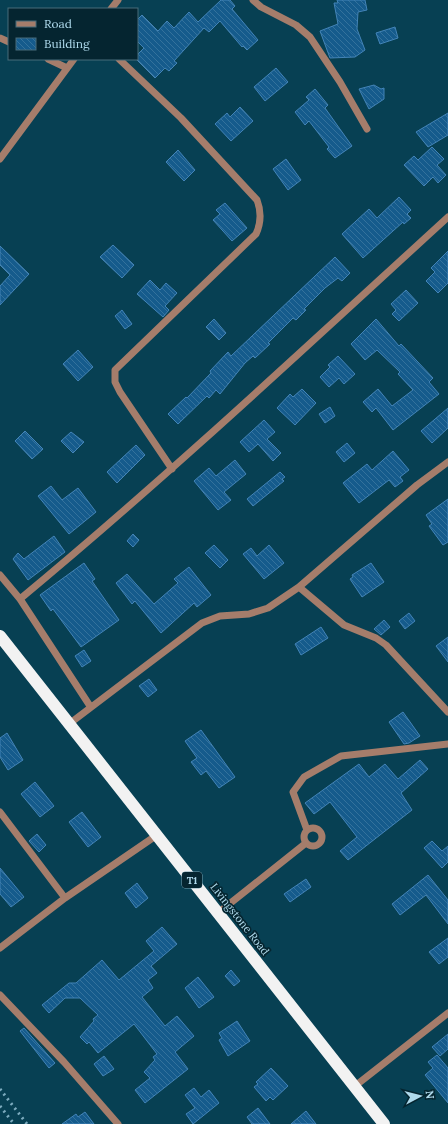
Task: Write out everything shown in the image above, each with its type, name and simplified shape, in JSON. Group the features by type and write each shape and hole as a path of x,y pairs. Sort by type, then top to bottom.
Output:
{"highway":[{"name":"Livingstone Road","path":"0,636 384,1124"}],"street":[{"path":"112,8 118,0"},
{"path":"253,0 261,7 296,25 310,37 367,128"},
{"path":"50,60 66,68"},
{"path":"0,159 73,60"},
{"path":"120,60 221,160 257,200 260,208 260,225 256,234 115,370 115,382 120,392 172,469"},
{"path":"20,599 95,537 172,469 448,217"},
{"path":"69,724 90,706 202,623 220,616 249,614 268,608 299,587 417,485 448,462"},
{"path":"0,575 20,599 90,706"},
{"path":"299,587 344,625 376,638 386,645 448,712"},
{"path":"307,830 293,792 304,777 341,756 448,744"},
{"path":"0,812 65,898"},
{"path":"316,828 323,836 319,845 315,847 306,843 304,836 307,830 316,828"},
{"path":"0,948 65,898 157,835"},
{"path":"218,913 306,843"},
{"path":"0,995 64,1062 118,1124"},
{"path":"355,1086 448,1012"}],"building":[{"path":"221,0 230,0 235,6 232,9 258,40 247,50 243,46 242,47 220,21 209,32 204,28 174,61 177,63 169,71 165,68 155,78 137,60 138,54 144,48 138,42 138,19 142,15 158,31 167,21 174,28 189,12 198,22"},
{"path":"337,0 365,0 367,10 358,12 357,29 365,50 355,57 330,58 320,31 338,24 334,3 338,3"},
{"path":"395,27 398,38 380,44 376,33"},
{"path":"276,68 288,82 265,101 254,87"},
{"path":"374,85 381,89 384,88 384,99 369,109 359,89"},
{"path":"315,89 328,105 325,108 352,146 335,158 327,149 329,147 309,121 305,125 295,112 309,100 306,97"},
{"path":"240,107 253,121 231,141 215,124 227,113 230,117"},
{"path":"448,113 448,135 428,147 416,132"},
{"path":"432,147 444,159 437,165 446,175 438,183 433,177 424,186 404,165 414,156 418,160"},
{"path":"178,150 195,170 184,181 166,162"},
{"path":"286,159 301,180 288,190 273,169"},
{"path":"399,197 411,210 407,214 411,218 404,224 403,222 363,258 342,234 369,209 377,218"},
{"path":"225,203 247,228 232,241 213,220 220,214 216,210"},
{"path":"113,245 134,265 122,278 100,257"},
{"path":"0,246 29,274 0,305 0,286 10,275 0,265"},
{"path":"448,251 448,283 438,293 426,281 435,272 431,268"},
{"path":"335,257 350,273 342,281 338,278 325,288 304,309 306,310 296,320 293,318 268,343 270,344 255,358 253,356 245,363 220,394 216,390 209,398 207,396 178,424 168,414 186,397 187,398 211,373 210,371 228,352 231,356"},
{"path":"150,280 160,290 166,283 177,293 165,306 169,310 163,317 137,294"},
{"path":"406,290 418,303 399,321 392,314 396,310 391,304"},
{"path":"122,310 132,324 125,329 115,316"},
{"path":"214,319 226,333 219,340 206,327"},
{"path":"376,319 399,346 401,344 433,378 429,382 439,394 393,430 376,408 372,412 363,402 378,389 392,406 413,390 398,374 400,372 377,350 365,360 351,344"},
{"path":"78,350 93,367 78,381 63,364"},
{"path":"338,356 355,374 344,384 339,378 329,387 320,377 330,367 328,365"},
{"path":"302,389 316,403 295,425 277,408 290,394 293,397"},
{"path":"330,407 335,416 325,423 319,414"},
{"path":"448,408 448,428 432,443 421,431"},
{"path":"264,420 275,432 267,439 281,453 273,461 258,444 249,452 240,442"},
{"path":"25,431 43,449 32,459 15,441"},
{"path":"71,432 84,442 73,453 61,441"},
{"path":"347,443 355,453 344,462 336,452"},
{"path":"136,445 145,455 117,483 107,472"},
{"path":"393,451 409,470 400,477 403,481 395,487 389,480 359,503 343,483 367,464 372,470"},
{"path":"235,460 246,474 224,492 231,500 218,510 194,481 209,468 216,476"},
{"path":"280,472 285,477 282,479 284,481 253,506 247,499"},
{"path":"51,486 62,500 78,488 96,512 69,534 38,496"},
{"path":"448,499 448,542 443,545 429,526 432,524 426,515"},
{"path":"133,534 139,540 133,547 127,541"},
{"path":"54,536 65,552 28,580 13,559 18,553 24,559"},
{"path":"214,545 228,560 220,568 205,553"},
{"path":"269,545 284,563 264,579 243,554 251,548 257,556"},
{"path":"84,563 95,579 92,581 119,620 81,647 53,609 51,611 40,595"},
{"path":"371,563 384,582 362,597 350,579 353,577 352,575"},
{"path":"189,567 211,595 197,607 194,603 161,633 135,601 132,604 116,583 127,574 154,604 178,583 174,579"},
{"path":"409,613 415,621 405,629 399,621"},
{"path":"384,620 390,627 381,635 374,629"},
{"path":"321,627 328,638 301,655 295,644"},
{"path":"448,637 448,662 436,646"},
{"path":"84,650 91,661 82,667 75,656"},
{"path":"149,679 157,690 148,697 139,686"},
{"path":"403,712 420,736 409,743 404,744 389,722"},
{"path":"201,730 235,777 219,788 206,771 201,775 191,762 197,758 185,741"},
{"path":"7,733 23,760 8,770 0,757 0,738"},
{"path":"420,760 428,769 401,793 412,810 348,860 340,851 357,837 330,802 314,814 305,803 359,764 369,777 385,764 398,779"},
{"path":"35,782 54,806 40,817 21,794"},
{"path":"82,812 101,837 88,847 69,822"},
{"path":"37,834 46,845 39,852 29,841"},
{"path":"432,841 442,851 448,846 448,862 442,868 424,848"},
{"path":"0,868 24,897 11,907 0,894"},
{"path":"428,875 448,900 448,924 426,895 400,915 392,904"},
{"path":"306,879 311,887 290,902 284,894"},
{"path":"137,883 148,898 136,908 125,893"},
{"path":"162,927 177,944 151,966 157,973 148,980 153,988 142,997 165,1026 177,1016 194,1036 175,1052 188,1069 145,1103 135,1090 150,1078 144,1072 155,1060 153,1057 157,1054 134,1024 98,1053 89,1042 87,1044 80,1037 94,1021 93,1019 98,1015 80,998 65,998 49,1013 42,1005 69,983 76,983 102,960 119,980 154,951 146,941"},
{"path":"448,938 448,957 439,964 429,952"},
{"path":"231,970 240,981 234,986 225,976"},
{"path":"198,977 214,997 199,1008 185,988"},
{"path":"237,1021 250,1041 228,1056 219,1040 222,1038 219,1033"},
{"path":"24,1028 55,1063 49,1068 20,1031"},
{"path":"448,1034 448,1049 440,1056 432,1047"},
{"path":"437,1055 448,1068 448,1103 425,1075 433,1068 428,1062"},
{"path":"104,1056 114,1069 103,1076 94,1064"},
{"path":"271,1068 288,1086 273,1100 270,1097 266,1101 254,1087 258,1084 256,1082"},
{"path":"194,1088 201,1097 209,1090 219,1103 193,1124 186,1114 195,1108 185,1095"},
{"path":"258,1108 270,1124 252,1124 247,1117"},
{"path":"306,1111 316,1124 291,1124"},
{"path":"85,1112 94,1124 62,1124 76,1114 78,1117"}],"railway":[{"path":"0,1089 27,1124"},
{"path":"0,1106 14,1124"}]}
